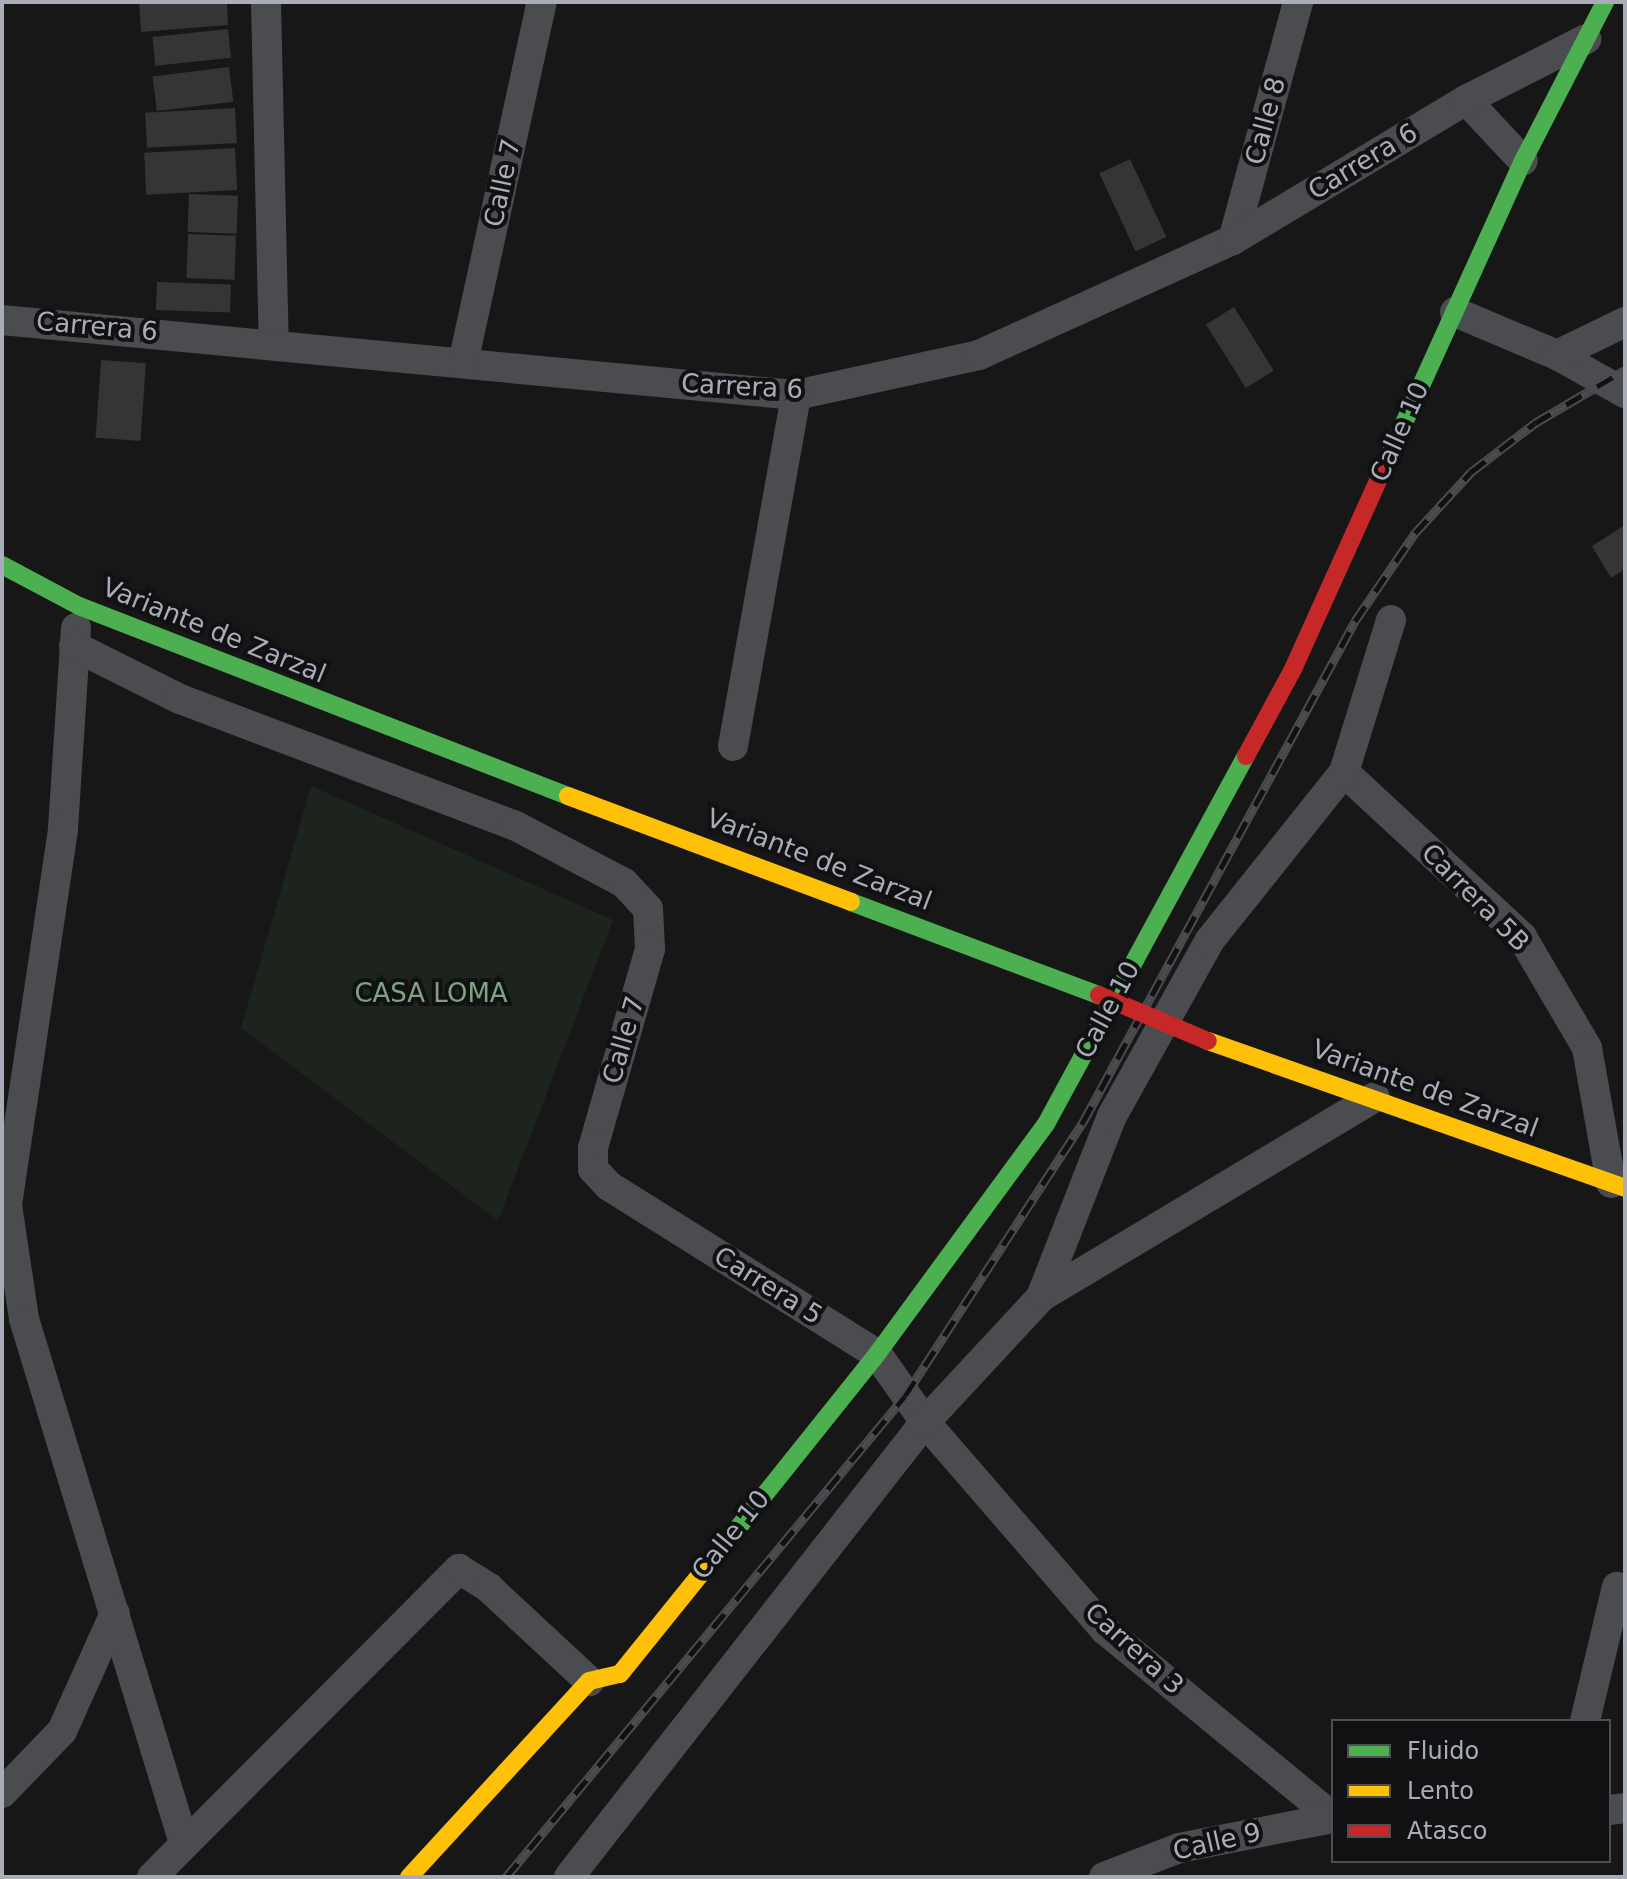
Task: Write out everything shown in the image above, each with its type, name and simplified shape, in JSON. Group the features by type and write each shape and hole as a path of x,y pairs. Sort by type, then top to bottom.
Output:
{"street":[{"path":"266,2 274,342"},
{"name":"Calle 7","path":"463,363 542,2"},
{"name":"Calle 8","path":"1233,240 1298,2"},
{"name":"Calle 10","path":"409,1877 589,1681 620,1674 877,1354 1046,1124 1293,669 1523,161 1605,2"},
{"name":"Carrera 6","path":"2,320 274,342 796,395 979,355 1233,240 1466,100 1586,39"},
{"path":"1466,100 1523,161"},
{"path":"1455,312 1557,355 1625,393"},
{"path":"1557,355 1625,322"},
{"path":"733,746 796,395"},
{"name":"Variante de Zarzal","path":"2,565 79,606 278,687 1099,995 1208,1041 1375,1097 1618,1186"},
{"path":"79,606 63,830 7,1205 24,1319 184,1843"},
{"name":"Calle 10","path":"569,1877 925,1422 1041,1297 1112,1116 1210,940 1344,772 1391,620"},
{"name":"Calle 7","path":"74,646 180,699 514,825 624,883 648,909 650,949 593,1148 593,1169"},
{"name":"Carrera 5B","path":"1344,772 1522,937 1587,1048 1618,1186"},
{"path":"1041,1297 1375,1097"},
{"name":"Carrera 5","path":"593,1169 609,1186 877,1354 925,1422"},
{"name":"Carrera 3","path":"925,1422 1105,1630 1331,1816"},
{"path":"152,1877 459,1569 489,1588 589,1681"},
{"path":"1585,1719 1617,1587"},
{"path":"2,1793 62,1731 115,1613"},
{"name":"Calle 9","path":"1104,1877 1179,1848 1331,1818"}],"green space":[{"name":"CASA LOMA","path":"311,786 613,920 498,1221 241,1028"}],"building":[{"path":"139,2 227,2 228,25 141,32"},
{"path":"228,29 231,58 155,66 152,37"},
{"path":"229,67 233,102 157,111 153,76"},
{"path":"235,108 237,143 147,148 145,113"},
{"path":"235,148 237,190 146,195 144,153"},
{"path":"1130,159 1166,237 1136,251 1099,173"},
{"path":"189,194 238,196 237,234 188,232"},
{"path":"188,234 236,236 234,280 186,278"},
{"path":"157,282 231,285 230,313 156,310"},
{"path":"1234,307 1274,371 1246,388 1206,324"},
{"path":"101,360 146,363 140,441 96,438"},
{"path":"1625,525 1625,569 1611,578 1592,546"}],"railway":[{"path":"506,1877 905,1396 1083,1122 1355,621 1415,533 1471,472 1535,423 1625,370"}],"traffic: fast":[{"path":"1385,465 1523,161 1605,2"},
{"path":"2,565 79,606 568,796"},
{"path":"717,1554 877,1354 1046,1124 1246,756"},
{"path":"851,902 1099,995"}],"traffic: slow":[{"path":"568,796 851,902"},
{"path":"1208,1041 1625,1188"},
{"path":"409,1877 589,1681 620,1674 717,1554"}],"traffic: jam":[{"path":"1246,756 1293,669 1385,465"},
{"path":"1099,995 1208,1041"}]}
